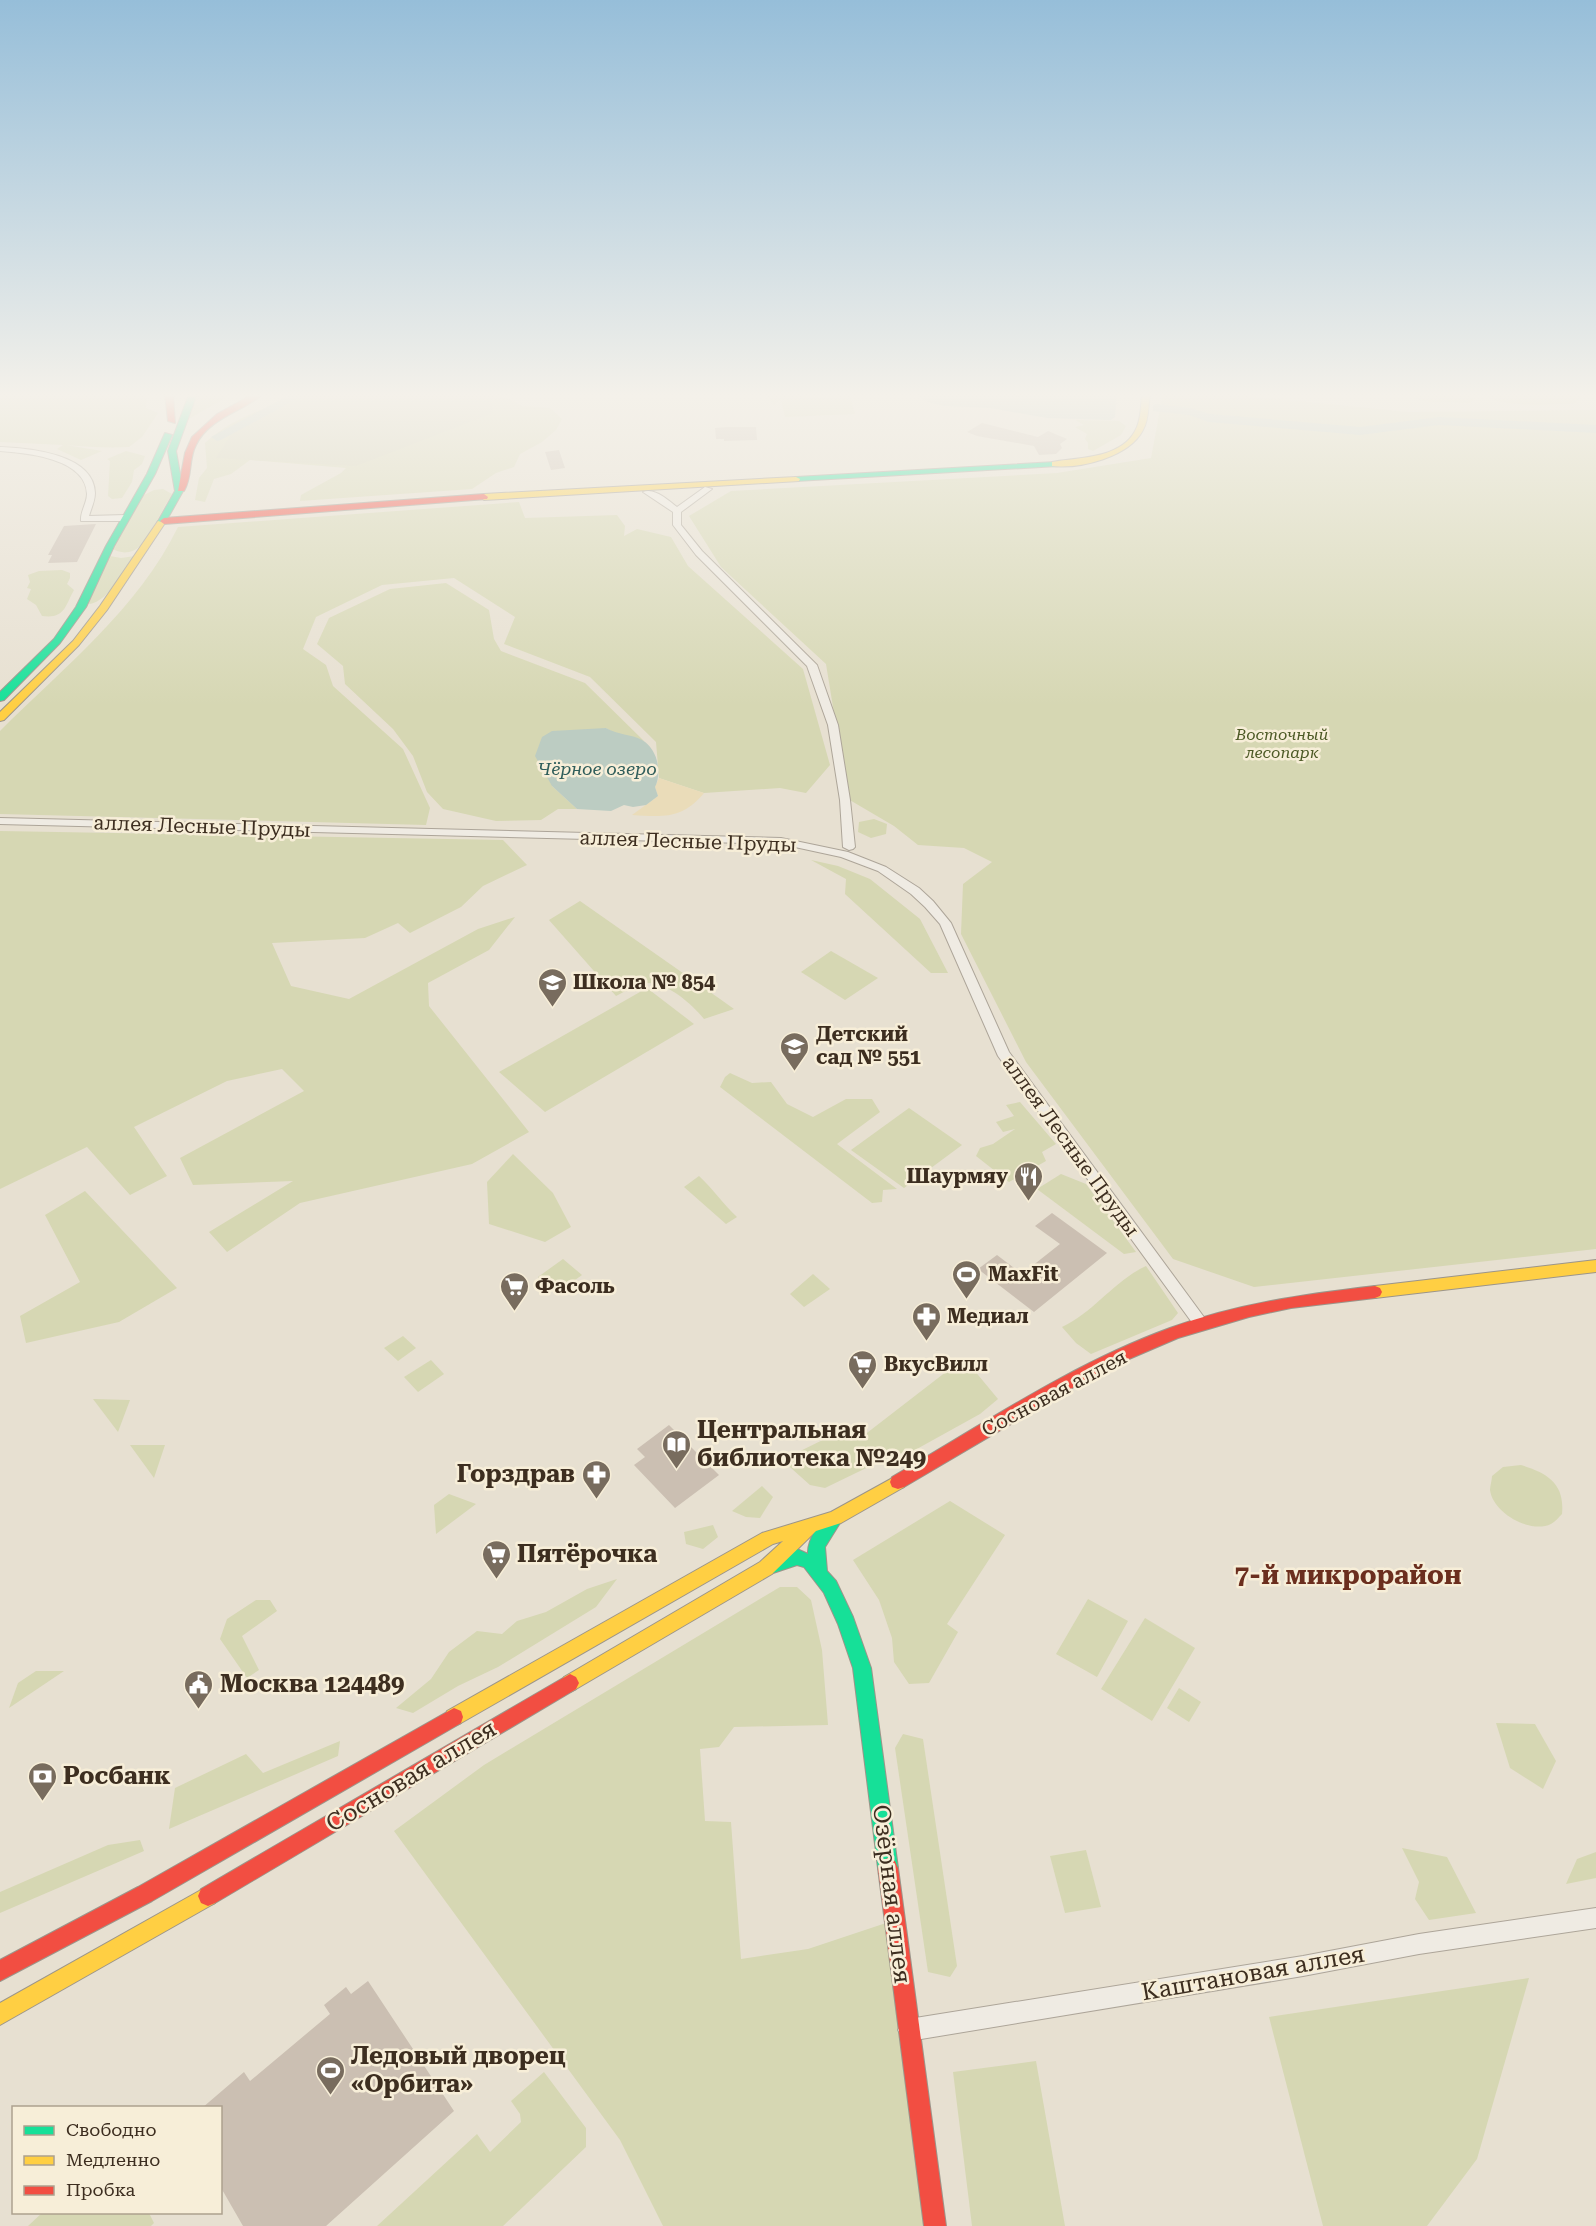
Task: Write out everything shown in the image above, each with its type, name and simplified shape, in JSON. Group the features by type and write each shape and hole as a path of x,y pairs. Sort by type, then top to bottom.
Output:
{"main road":[{"path":"0,698 57,641 81,607 137,498"},
{"path":"0,717 76,643 104,608 164,521 176,498"},
{"path":"164,521 467,498"},
{"path":"109,550 113,554 122,555 146,547"},
{"path":"81,607 104,608"},
{"name":"Сосновая аллея","path":"0,1971 146,1894 768,1538 835,1518 1091,1369 1174,1333 1291,1302 1596,1266"},
{"path":"820,1538 835,1518"},
{"path":"813,1524 820,1532 815,1554 819,1572"},
{"name":"Сосновая аллея","path":"0,2015 106,1956 766,1568 813,1524"},
{"path":"766,1568 800,1557 807,1560 819,1572"},
{"name":"Озёрная аллея","path":"819,1572 842,1610 861,1668 934,2226"}],"street":[{"path":"90,498 84,519 125,518"},
{"path":"660,498 677,511"},
{"path":"677,511 695,498"},
{"path":"677,511 677,525 699,553 812,665 833,725 845,800 849,847"},
{"name":"аллея Лесные Пруды","path":"0,820 781,842 853,857 882,869 915,891 945,923 1003,1053 1201,1324"},
{"name":"Каштановая аллея","path":"909,2030 1303,1966 1419,1944 1596,1917"}],"green space":[{"path":"141,498 170,498 143,543 129,552 112,548"},
{"path":"195,498 207,498 205,502 195,500"},
{"path":"301,498 345,498 300,501"},
{"name":"Восточный лесопарк","path":"719,498 1596,498 1596,1249 1254,1287 1173,1259 1026,1062 961,934 963,884 992,862 964,848 918,845 894,826 848,799 826,664 721,567 689,516"},
{"path":"519,502 525,518 617,515 625,526 624,536 637,529 671,537 688,566 803,669 830,765 806,793 780,788 704,793 659,778 656,742 590,677 504,644 515,617 454,578 382,585 316,617 303,649 326,665 333,686 403,749 430,808 426,825 0,814 0,731 121,611 161,557 178,527"},
{"path":"110,556 121,558 135,556 110,591 90,604 88,603"},
{"path":"62,570 70,573 67,584 74,590 60,613 42,616 36,605 27,599 31,589 27,588 30,582 28,575 39,571"},
{"path":"446,583 489,610 494,639 501,651 585,683 644,741 616,734 606,728 552,786 577,809 558,809 541,820 496,821 443,809 427,792 413,756 393,729 345,684 343,666 317,644 329,618 390,589"},
{"path":"874,819 887,824 886,834 871,838 858,832 859,822"},
{"path":"0,831 503,840 527,865 483,886 461,907 410,933 398,923 365,938 272,943 291,986 349,999 478,929 515,917 489,950 428,983 429,1006 529,1132 472,1164 300,1203 227,1252 209,1232 293,1181 193,1185 180,1158 304,1091 282,1069 227,1081 134,1127 167,1176 130,1195 87,1147 0,1189"},
{"path":"811,860 838,866 870,879 920,919 948,973 931,973 845,894 846,879"},
{"path":"580,901 734,1009 704,1019 692,1006 667,988 650,983 638,985 616,996 549,920"},
{"path":"831,951 878,978 845,1000 801,972"},
{"path":"647,988 694,1024 545,1112 499,1072"},
{"path":"730,1073 752,1083 771,1082 787,1104 813,1117 846,1099 872,1099 880,1112 837,1144 897,1189 883,1190 882,1202 872,1203 720,1087"},
{"path":"1020,1102 1056,1144 1042,1152 1046,1161 1009,1182 976,1156 980,1148 993,1144 1015,1129 1003,1132 996,1122 1014,1116 1006,1105"},
{"path":"909,1108 962,1145 904,1188 851,1150"},
{"path":"513,1154 553,1193 571,1227 545,1242 489,1224 487,1182"},
{"path":"1061,1174 1086,1184 1136,1252 1124,1254 1037,1189"},
{"path":"699,1176 737,1217 726,1224 684,1187"},
{"path":"85,1191 177,1288 119,1322 26,1343 20,1316 80,1282 45,1215"},
{"path":"563,1259 582,1275 557,1293 538,1277"},
{"path":"1146,1266 1178,1313 1172,1320 1091,1354 1076,1343 1062,1327"},
{"path":"813,1274 830,1289 804,1307 790,1294"},
{"path":"403,1336 416,1348 398,1361 384,1348"},
{"path":"964,1358 998,1399 980,1414 915,1450 891,1456 825,1488 810,1485 782,1460 849,1427 863,1436"},
{"path":"431,1360 444,1374 418,1392 404,1377"},
{"path":"93,1399 130,1400 118,1432"},
{"path":"130,1445 165,1445 154,1478"},
{"path":"1521,1465 1546,1476 1561,1494 1562,1514 1551,1524 1533,1526 1523,1524 1505,1514 1493,1498 1490,1490 1492,1476 1503,1467"},
{"path":"762,1486 773,1497 760,1518 746,1517 732,1511"},
{"path":"449,1494 476,1504 436,1534 434,1505"},
{"path":"950,1501 1005,1535 947,1624 958,1632 929,1683 909,1684 894,1662 892,1638 879,1600 853,1560"},
{"path":"713,1525 718,1537 703,1549 686,1544 684,1532"},
{"path":"617,1579 596,1607 498,1667 458,1686 413,1713 396,1708 431,1679 449,1652 477,1631 502,1634 517,1621 546,1612 587,1589"},
{"path":"780,1587 797,1587 811,1600 822,1650 828,1725 734,1727 719,1747 700,1749 705,1821 731,1822 741,1959 808,1949 892,1921 926,2226 663,2226 620,2140 394,1831 484,1765"},
{"path":"1088,1599 1128,1621 1097,1677 1056,1654"},
{"path":"256,1600 270,1600 277,1611 242,1636 259,1670 247,1678 220,1639 227,1619"},
{"path":"1145,1618 1195,1648 1152,1721 1101,1689"},
{"path":"36,1671 64,1671 9,1708 18,1683"},
{"path":"1179,1688 1201,1702 1189,1722 1167,1708"},
{"path":"1496,1723 1535,1724 1556,1761 1543,1789 1510,1768"},
{"path":"903,1734 923,1739 957,1966 950,1977 928,1972 895,1748"},
{"path":"340,1741 338,1756 169,1829 175,1788 246,1754 263,1773"},
{"path":"140,1840 144,1851 0,1913 0,1892 108,1845"},
{"path":"1402,1848 1447,1857 1476,1913 1429,1920 1415,1899 1419,1882"},
{"path":"1086,1850 1101,1907 1065,1913 1050,1856"},
{"path":"1596,1852 1596,1878 1566,1884 1577,1859"},
{"path":"1529,1978 1477,2159 1427,2226 1323,2226 1269,2017"},
{"path":"1036,2061 1065,2226 972,2226 953,2072"},
{"path":"544,2072 586,2128 586,2147 503,2226 377,2226 477,2134 490,2152 521,2122 520,2114 511,2101"},
{"path":"41,2214 150,2214 154,2223 151,2226 28,2226"}],"sand":[{"path":"659,778 704,793 688,808 680,812 663,816 632,815 658,796 655,787"}],"water":[{"name":"Чёрное озеро","path":"606,728 642,740 652,749 658,768 655,787 658,796 646,805 633,807 624,805 611,811 577,809 552,786 535,756 542,737 552,731"}],"building":[{"path":"96,524 77,562 48,563 52,555 48,555 64,526"},
{"path":"1052,1213 1107,1253 1034,1312 978,1269 997,1255 1022,1274 1060,1244 1035,1226"},
{"name":"Центральная библиотека №249","path":"669,1425 719,1475 675,1508 634,1465 645,1457 637,1449"},
{"name":"Ледовый дворец «Орбита»","path":"368,1981 454,2111 326,2226 243,2226 222,2189 222,2106 204,2106 244,2072 250,2081 330,2014 324,2005 346,1987 351,1994"}],"traffic: fast":[{"path":"0,698 57,641 81,607 110,546 137,498"},
{"path":"161,523 175,498"},
{"path":"819,1572 816,1546 835,1518"},
{"path":"773,1565 797,1557 810,1562 830,1587 847,1623 862,1668 888,1868"}],"traffic: slow":[{"path":"0,718 76,643 104,608 161,523"},
{"path":"1375,1292 1596,1266"},
{"path":"454,1717 768,1538 835,1518 898,1482"},
{"path":"570,1683 766,1568 809,1528"},
{"path":"0,2015 208,1896"}],"traffic: jam":[{"path":"164,521 472,498"},
{"path":"898,1482 1095,1367 1174,1333 1249,1311 1291,1302 1375,1292"},
{"path":"208,1896 570,1683"},
{"path":"0,1971 145,1894 454,1717"},
{"path":"888,1868 935,2226"}],"place":[{"name":"Школа № 854","path":"552,1008"},
{"name":"Детский сад № 551","path":"795,1072"},
{"name":"Шаурмяу","path":"1029,1202"},
{"name":"MaxFit","path":"967,1300"},
{"name":"Фасоль","path":"514,1312"},
{"name":"Медиал","path":"926,1342"},
{"name":"ВкусВилл","path":"863,1390"},
{"name":"Центральная библиотека №249","path":"676,1470"},
{"name":"Горздрав","path":"596,1500"},
{"name":"Пятёрочка","path":"496,1580"},
{"name":"Москва 124489","path":"199,1710"},
{"name":"Росбанк","path":"42,1802"},
{"name":"Ледовый дворец «Орбита»","path":"330,2096"}],"district":[{"name":"7-й микрорайон","path":"1348,1575"}]}
